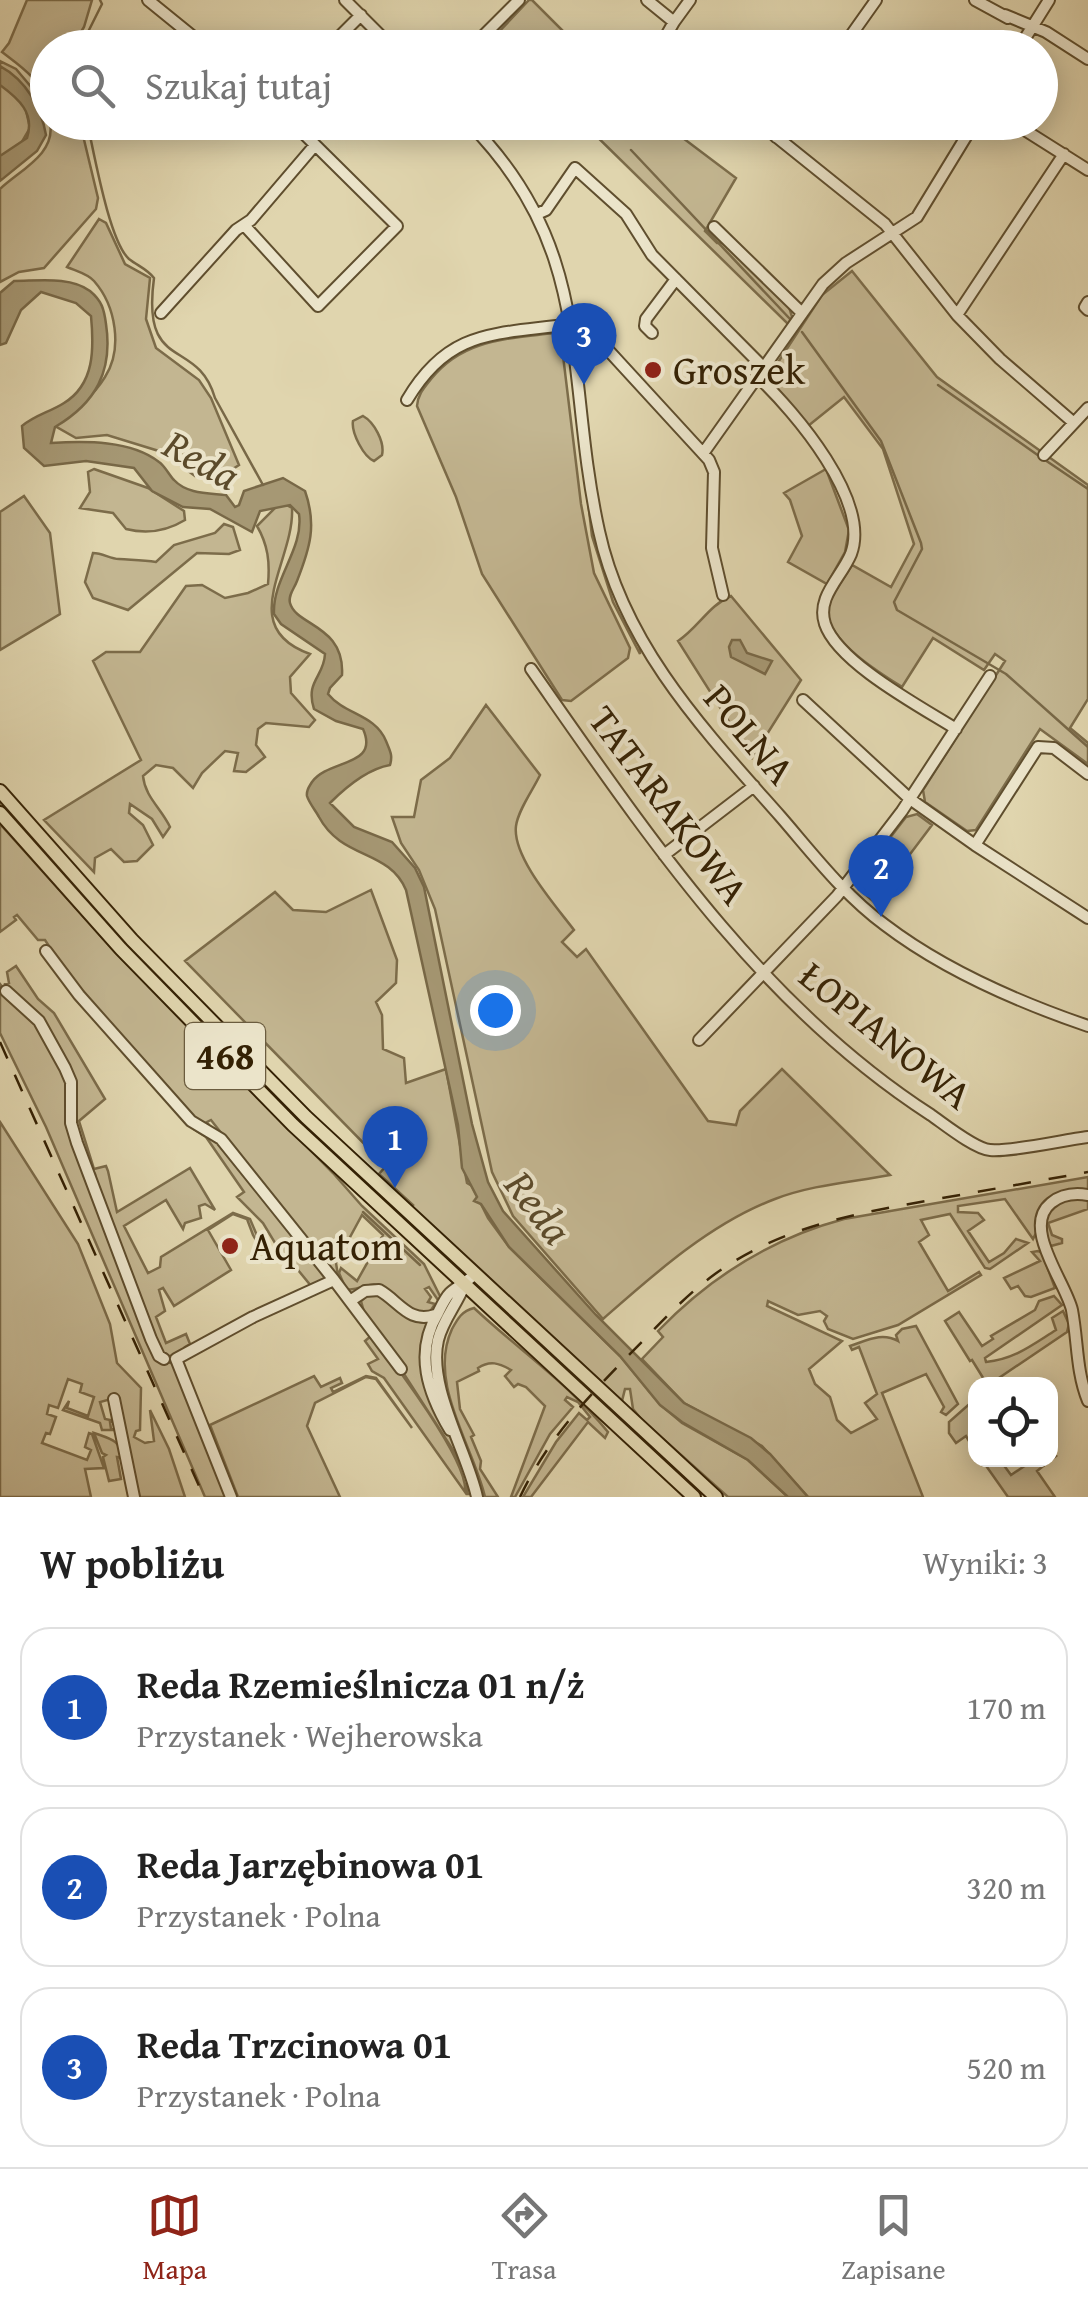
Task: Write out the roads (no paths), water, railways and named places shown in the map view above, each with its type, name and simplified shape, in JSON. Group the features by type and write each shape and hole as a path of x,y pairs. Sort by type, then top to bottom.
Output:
{"main road":[{"name":"468","path":"0,791 88,893 243,1055 694,1497"},
{"name":"468","path":"0,813 98,924 306,1137 716,1497"}],"street":[{"path":"148,0 185,30"},
{"path":"345,0 375,30"},
{"path":"489,30 519,0"},
{"path":"647,0 674,22"},
{"path":"669,30 690,0"},
{"path":"854,30 876,0"},
{"path":"974,0 1035,30"},
{"path":"1031,28 1048,0"},
{"path":"345,30 360,15"},
{"path":"1058,42 1088,58"},
{"path":"244,225 318,306 390,235 397,226 389,216 311,140"},
{"name":"POLNA","path":"484,140 512,171 537,214 560,272 604,555 644,658 842,888 885,926 1012,998 1088,1026"},
{"path":"781,140 893,234 957,315 1074,423"},
{"path":"704,452 802,313 837,271 916,216 964,140"},
{"path":"1041,140 1088,170"},
{"path":"161,313 316,145"},
{"path":"957,315 1064,154"},
{"path":"537,214 546,210 576,168 626,214 652,256 761,373 836,473 855,530 851,554 822,605 825,627 855,664 956,729"},
{"path":"714,227 802,313"},
{"path":"652,334 644,326 646,320 676,279"},
{"path":"1088,302 1088,310"},
{"path":"407,400 432,367 465,341 571,325 575,317 704,452 714,472 710,521 723,595"},
{"path":"1044,455 1088,408"},
{"name":"TATARAKOWA","path":"532,668 608,782 764,974"},
{"path":"699,1040 842,888 910,799 990,676"},
{"path":"803,700 910,799 1088,918"},
{"path":"975,845 1038,747 1054,748 1088,774"},
{"path":"664,855 754,786"},
{"path":"46,951 79,995 191,1121 221,1138 401,1370"},
{"name":"ŁOPIANOWA","path":"764,974 846,1052 908,1101 981,1147 988,1150 1088,1137"},
{"path":"6,991 39,1021 71,1082 71,1123 77,1143 151,1339 164,1360"},
{"path":"1088,1195 1067,1195 1050,1204 1044,1212 1042,1241 1072,1308 1078,1371 1088,1402"},
{"path":"462,1448 436,1406 426,1379 425,1349 436,1315 450,1293 470,1279"},
{"path":"470,1279 448,1316 437,1351 443,1393 478,1497"},
{"path":"231,1497 176,1359 334,1280"},
{"path":"350,1301 364,1291 379,1290 411,1316 436,1315"},
{"path":"1072,1308 1088,1305"},
{"path":"114,1399 134,1497"}],"waterway":[{"path":"89,30 102,4 100,0"},
{"name":"Reda","path":"91,140 115,234 129,259 154,278 152,308 156,329 163,342 207,379 263,485"},
{"path":"631,150 790,319"},
{"path":"802,332 881,441 921,543 922,549 894,602 897,610 1006,674 1088,747"},
{"path":"938,385 1039,456"},
{"path":"1045,460 1088,489"},
{"path":"363,1212 420,1265"}],"railway":[{"path":"0,1042 204,1497"},
{"path":"520,1497 554,1440 595,1390 691,1293 741,1258 794,1233 850,1216 1088,1172"}],"place":[{"name":"Groszek","path":"653,370"},
{"name":"Reda Trzcinowa 01","path":"584,385"},
{"name":"Reda Jarzębinowa 01","path":"881,917"},
{"name":"Reda Rzemieślnicza 01 n/ż","path":"395,1188"},
{"name":"Aquatom","path":"230,1246"}]}
